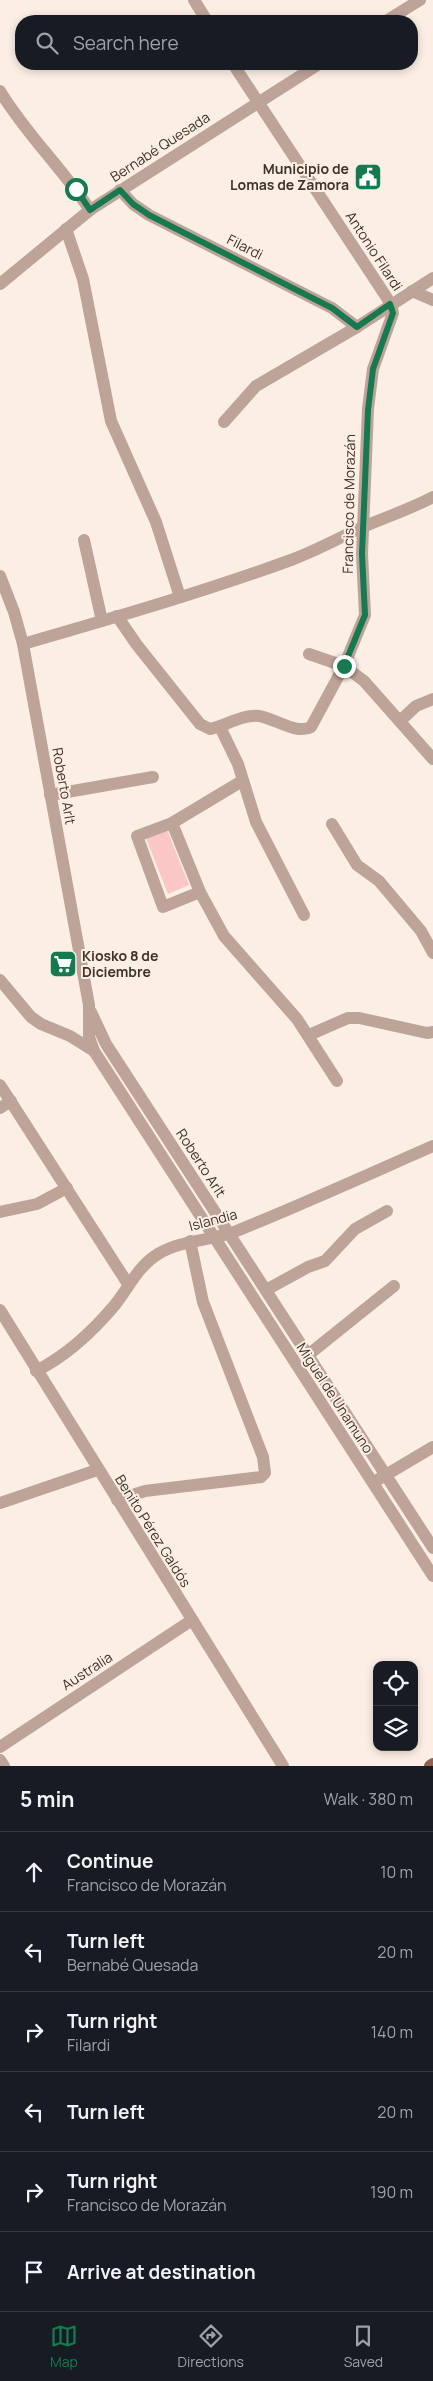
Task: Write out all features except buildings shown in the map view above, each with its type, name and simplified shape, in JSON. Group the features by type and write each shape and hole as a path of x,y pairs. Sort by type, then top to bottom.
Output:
{"street":[{"path":"194,0 203,15"},
{"path":"396,15 420,0"},
{"name":"Antonio Filardi","path":"237,70 390,304"},
{"name":"Bernabé Quesada","path":"0,284 90,210 309,70"},
{"path":"0,91 34,141 76,189 90,210"},
{"path":"0,116 13,112"},
{"name":"Filardi","path":"120,190 133,204 149,215 332,308 357,327"},
{"path":"66,229 83,278 111,421 156,522 180,597"},
{"path":"224,422 256,386 357,327 433,278"},
{"path":"412,291 433,300"},
{"name":"Francisco de Morazán","path":"220,727 252,716 308,729 314,722 344,666 365,615 362,554 368,410 373,369 393,313 390,304"},
{"path":"23,644 180,597 292,560 329,545 364,527 409,510 433,497"},
{"path":"84,540 102,621"},
{"name":"Roberto Arlt","path":"0,576 14,612 23,644 88,1005 89,1037 94,1051 213,1236"},
{"path":"117,616 136,645 200,724 210,729 220,727 238,764 256,822 304,915"},
{"path":"309,654 344,666 361,678 433,759"},
{"path":"400,721 416,706 433,699"},
{"path":"50,795 153,776"},
{"path":"200,892 164,907 136,836 172,822 242,780"},
{"path":"172,822 200,892 224,936 309,1035 337,1080"},
{"path":"332,824 357,865 379,881 421,931 433,953"},
{"path":"0,980 30,1017 41,1024 70,1036 94,1051"},
{"name":"Roberto Arlt","path":"88,1005 106,1044 229,1233"},
{"path":"309,1035 348,1018 359,1018 427,1033 433,1032"},
{"path":"0,1085 5,1105 67,1188 128,1284"},
{"name":"Islandia","path":"36,1371 54,1362 72,1349 114,1306 128,1284 157,1254 190,1241 229,1233 433,1146"},
{"path":"0,1212 37,1204 67,1188"},
{"path":"266,1290 308,1267 325,1261 355,1229 387,1211"},
{"name":"Miguel de Unamuno","path":"229,1233 433,1548"},
{"name":"Miguel de Unamuno","path":"213,1236 433,1576"},
{"path":"117,1500 145,1491 261,1477 265,1473 263,1457 203,1302 190,1241"},
{"path":"308,1355 394,1286"},
{"name":"Benito Pérez Galdós","path":"0,1310 97,1470 283,1766"},
{"path":"372,1484 433,1447"},
{"path":"0,1503 97,1470"},
{"name":"Australia","path":"0,1747 192,1620"}],"shaded area":[{"path":"167,830 189,885 168,894 146,838"}],"place":[{"name":"Municipio de Lomas de Zamora","path":"368,177"},
{"name":"Kiosko 8 de Diciembre","path":"63,964"}],"route":[{"path":"76,189 90,210 120,190 133,204 149,215 340,312 357,327 390,304 393,313 378,349 373,369 365,441 362,554 365,615 344,666"}]}
